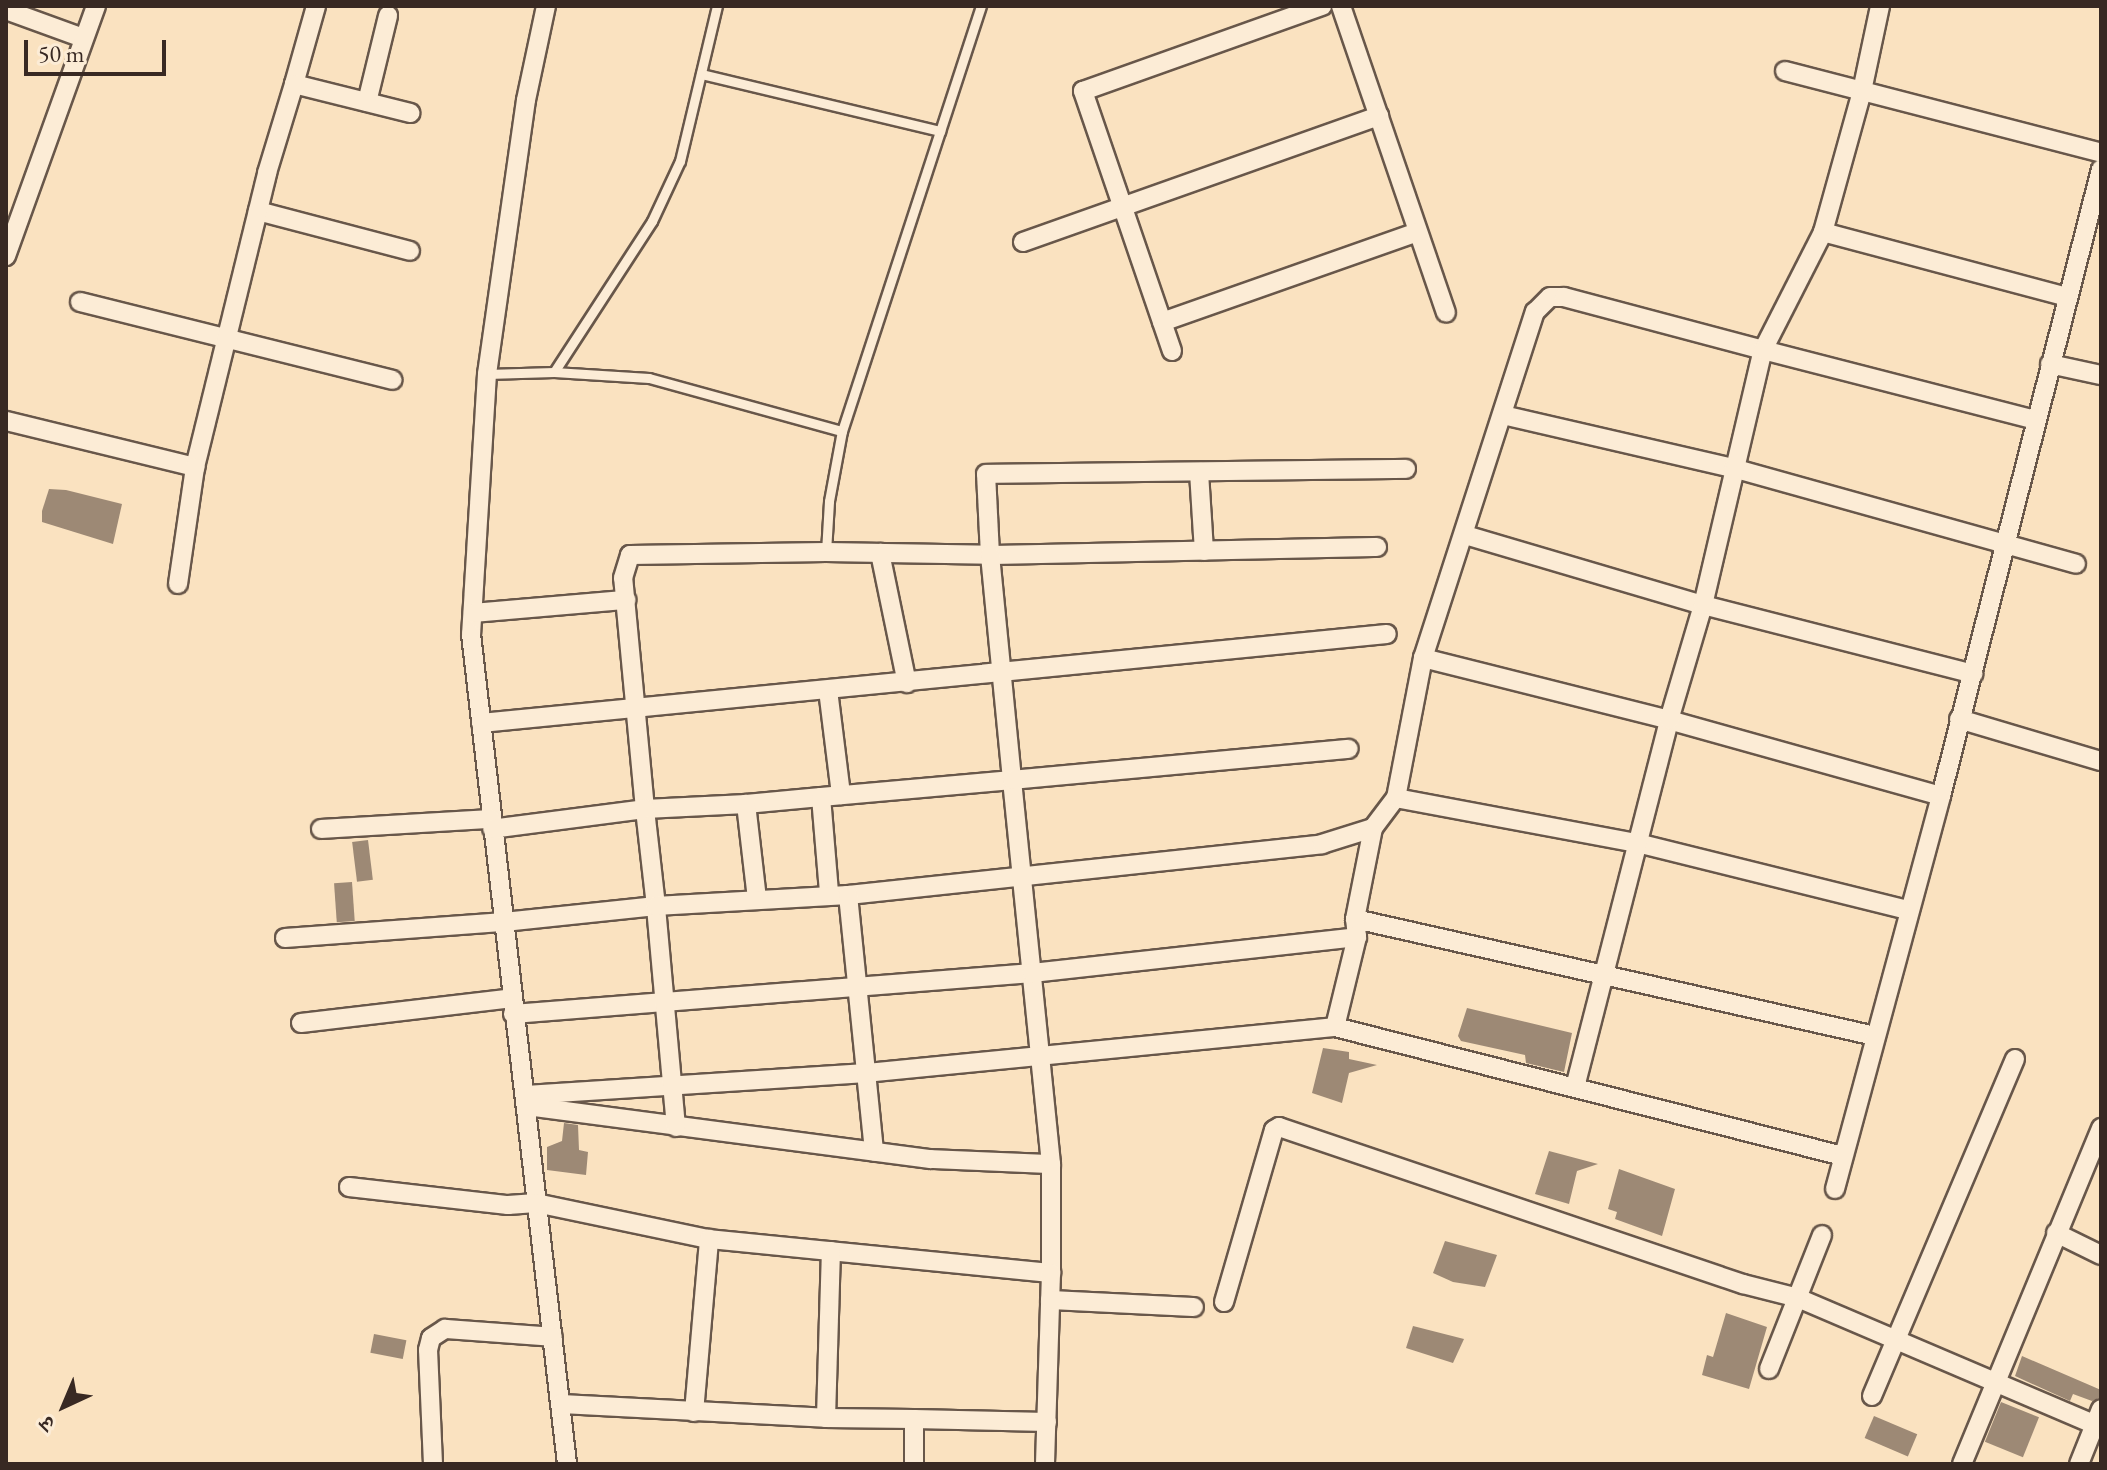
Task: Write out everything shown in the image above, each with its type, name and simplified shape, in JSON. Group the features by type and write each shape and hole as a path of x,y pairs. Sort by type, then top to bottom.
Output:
{"street":[{"path":"6,256 96,6"},
{"path":"178,584 195,467 258,211 316,6"},
{"path":"546,6 526,100 487,374 471,634 567,1464"},
{"path":"1172,351 1083,91 1322,6"},
{"path":"1341,6 1446,312"},
{"path":"1575,1087 1669,720 1703,605 1763,350 1823,232 1862,91 1880,6"},
{"path":"6,10 83,38"},
{"path":"367,102 388,16"},
{"path":"1785,71 2101,153"},
{"path":"294,84 410,113"},
{"path":"1023,242 1379,116"},
{"path":"1835,1189 1973,674 2003,543 2101,169"},
{"path":"258,211 410,251"},
{"path":"1162,322 1418,232"},
{"path":"1823,232 2068,297"},
{"path":"1335,1027 1373,828 1396,798 1423,658 1465,535 1530,323 1542,303 1550,297 1564,297 2035,420"},
{"path":"80,302 392,380"},
{"path":"2050,364 2101,375"},
{"path":"1503,415 1733,468 2076,564"},
{"path":"6,421 195,467"},
{"path":"1045,1464 1051,1164 1000,674 986,474 1406,469"},
{"path":"1199,472 1204,551"},
{"path":"1465,535 1703,605 1973,674"},
{"path":"676,1127 626,600 625,567 634,554 826,552 990,555 1377,547"},
{"path":"880,553 907,683"},
{"path":"473,613 626,600"},
{"path":"481,723 1387,634"},
{"path":"1423,658 1669,720 1941,796"},
{"path":"828,690 841,795"},
{"path":"1959,719 2101,761"},
{"path":"321,829 492,824 1349,749"},
{"path":"821,797 856,988 874,1152"},
{"path":"1396,798 1637,843 1908,910"},
{"path":"746,804 757,899"},
{"path":"285,938 504,922 656,906 838,894 1322,844 1373,828"},
{"path":"301,1023 513,1006 664,1004 1032,973 1356,928 1604,975 1875,1036"},
{"path":"526,1101 866,1073 1335,1027 1843,1156"},
{"path":"1872,1396 2015,1059"},
{"path":"526,1101 676,1127 931,1159 1051,1164"},
{"path":"1224,1302 1274,1130 1279,1127 1743,1284 1798,1298 1995,1381 2099,1420 2079,1464"},
{"path":"1962,1464 2101,1128"},
{"path":"349,1187 508,1205 536,1203 709,1239 1051,1273"},
{"path":"2056,1233 2101,1255"},
{"path":"1769,1369 1822,1235"},
{"path":"694,1412 709,1239"},
{"path":"826,1418 831,1251"},
{"path":"1050,1300 1194,1307"},
{"path":"433,1464 428,1350 431,1338 445,1329 553,1337"},
{"path":"561,1404 826,1418 1047,1422"},
{"path":"914,1419 914,1464"}],"lane":[{"path":"554,372 652,221 680,161 717,6"},
{"path":"826,552 829,501 842,431 981,6"},
{"path":"701,74 940,131"},
{"path":"487,374 554,372 649,378 842,431"}],"building":[{"path":"49,489 66,490 122,504 113,544 42,522"},
{"path":"368,840 373,880 357,882 352,842"},
{"path":"352,882 355,921 337,922 334,883"},
{"path":"1467,1008 1572,1033 1564,1072 1526,1063 1525,1055 1461,1041 1458,1036"},
{"path":"1323,1048 1349,1052 1349,1059 1377,1065 1349,1073 1342,1103 1312,1093"},
{"path":"564,1123 578,1125 579,1150 588,1152 586,1175 547,1170 547,1147 562,1141"},
{"path":"1549,1151 1598,1164 1577,1171 1569,1204 1535,1194"},
{"path":"1619,1169 1675,1189 1662,1236 1615,1219 1617,1212 1608,1209"},
{"path":"1445,1241 1497,1255 1485,1287 1453,1282 1433,1273"},
{"path":"1726,1313 1767,1327 1749,1389 1702,1375 1707,1355 1713,1357"},
{"path":"1413,1326 1464,1339 1453,1363 1406,1348"},
{"path":"374,1334 406,1340 403,1359 370,1353"},
{"path":"2022,1356 2101,1390 2101,1397 2092,1401 2073,1394 2070,1401 2015,1376"},
{"path":"2001,1402 2039,1417 2023,1457 1985,1442"},
{"path":"1874,1416 1917,1434 1908,1456 1865,1438"}]}
